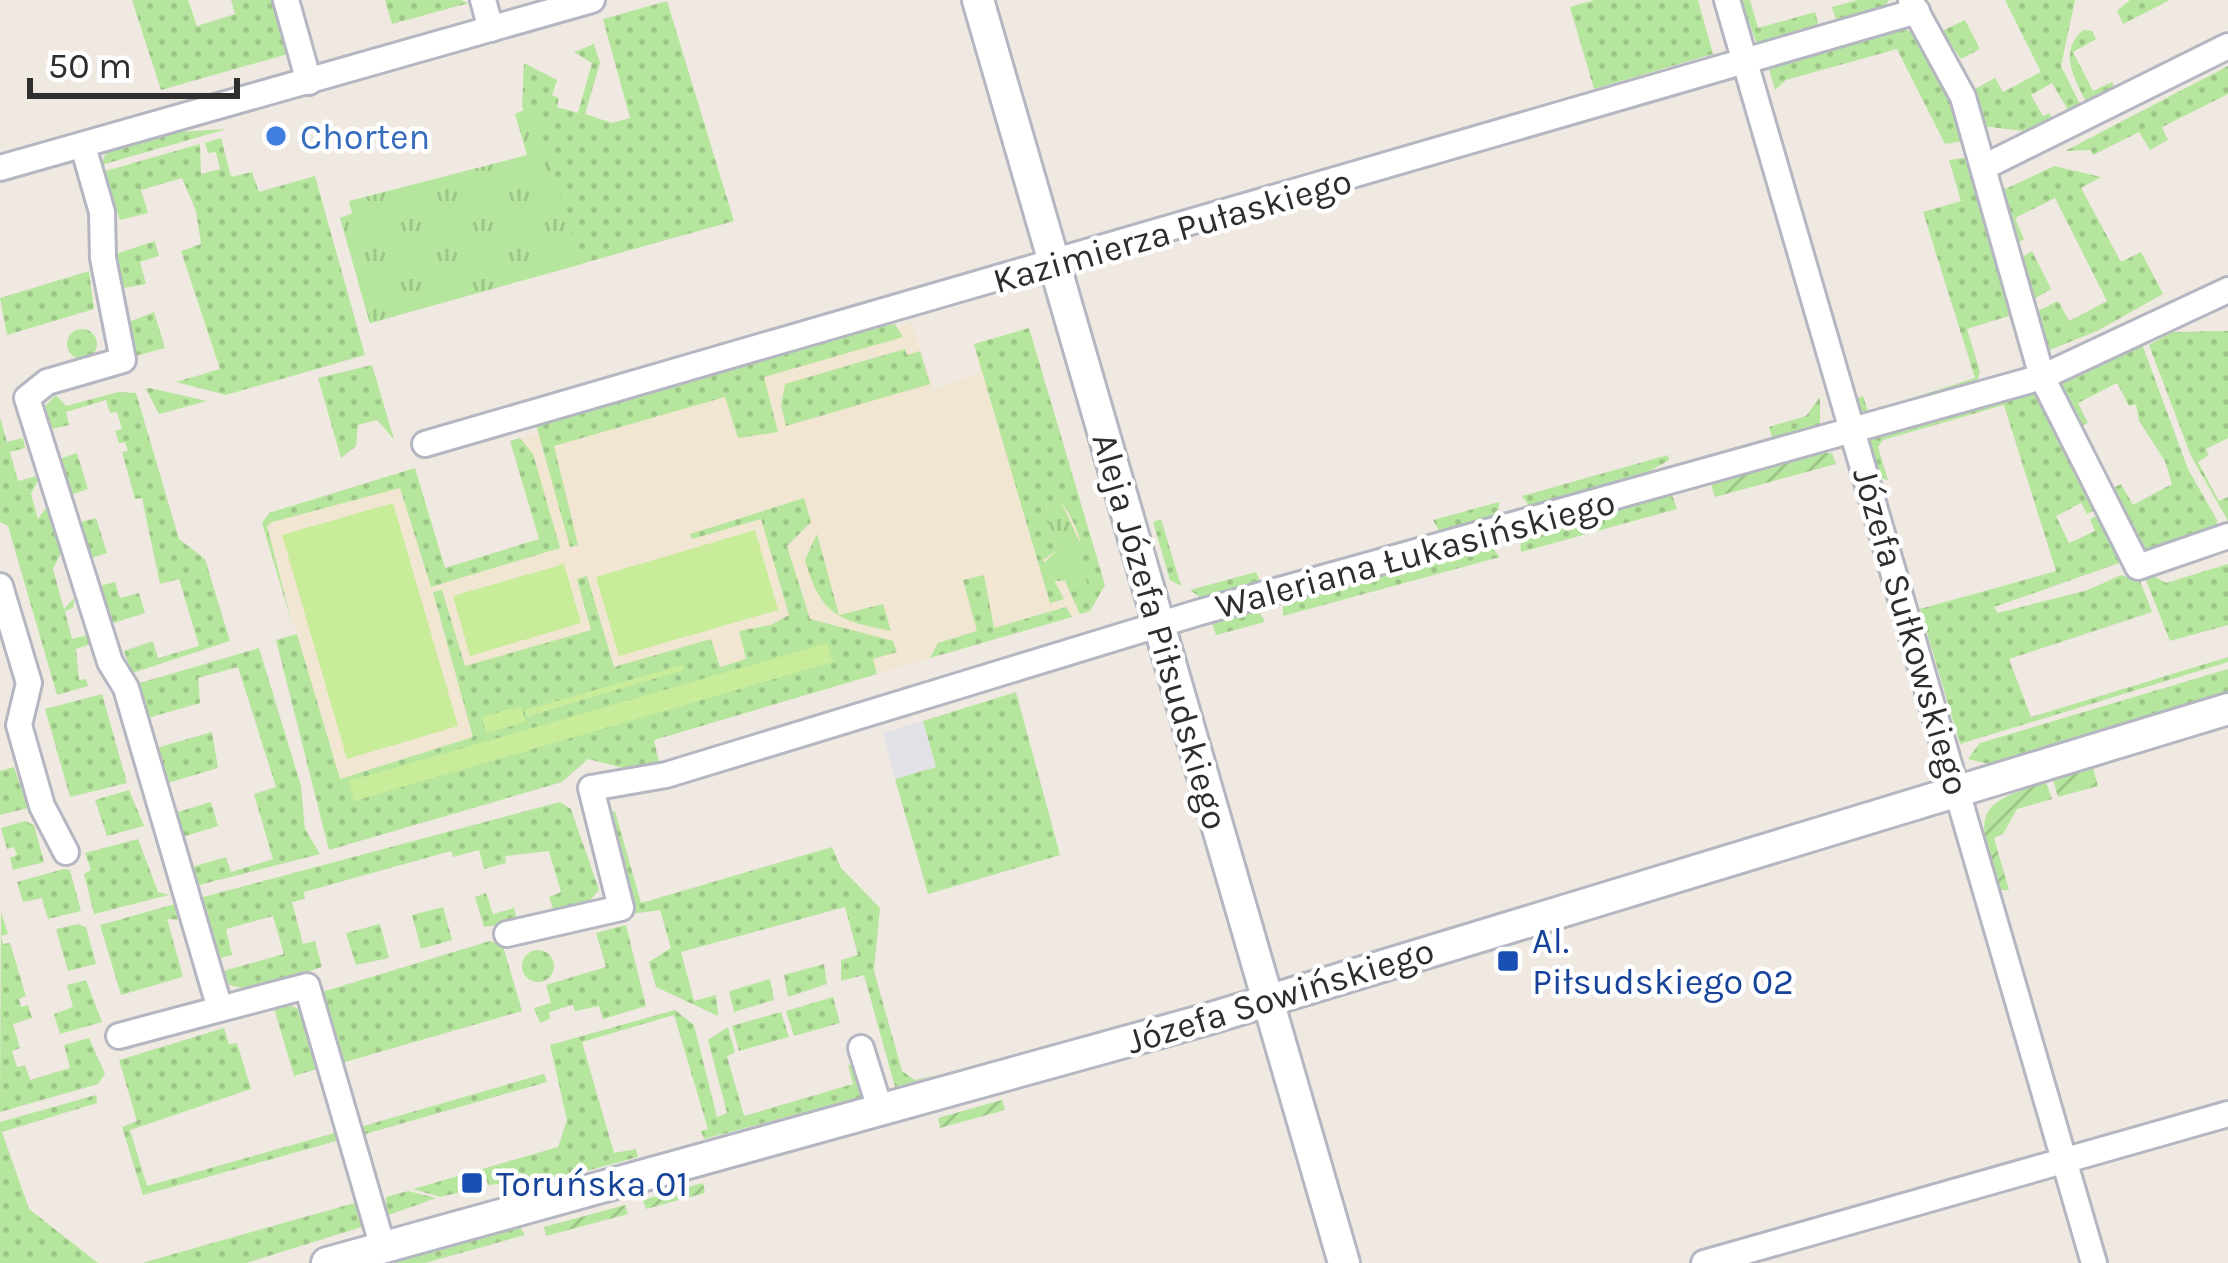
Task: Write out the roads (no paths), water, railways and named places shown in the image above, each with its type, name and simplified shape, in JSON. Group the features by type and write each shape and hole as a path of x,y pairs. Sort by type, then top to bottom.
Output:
{"street":[{"path":"286,0 309,82"},
{"path":"483,0 491,29"},
{"path":"0,168 592,0"},
{"name":"Aleja Józefa Piłsudskiego","path":"978,0 1344,1263"},
{"name":"Józefa Sułkowskiego","path":"1727,0 2094,1263"},
{"path":"1914,6 1964,97 2042,376 2138,567 2228,536"},
{"name":"Kazimierza Pułaskiego","path":"425,444 1744,63 1914,6"},
{"path":"1984,167 2228,46"},
{"path":"83,146 101,212 103,258 123,360 47,382 27,398 110,662 125,688 220,1010"},
{"name":"Waleriana Łukasińskiego","path":"507,934 621,908 591,788 666,775 1160,626 2042,376 2228,290"},
{"path":"0,586 29,683 19,725 42,806 66,851"},
{"name":"Józefa Sowińskiego","path":"327,1263 1269,1000 2228,709"},
{"path":"118,1036 308,986 383,1248"},
{"path":"861,1048 880,1109"},
{"path":"1704,1263 2228,1114"}],"place":[{"name":"Chorten","path":"276,136"},
{"name":"Al. Piłsudskiego 02","path":"1508,961"},
{"name":"Toruńska 01","path":"472,1183"}]}
